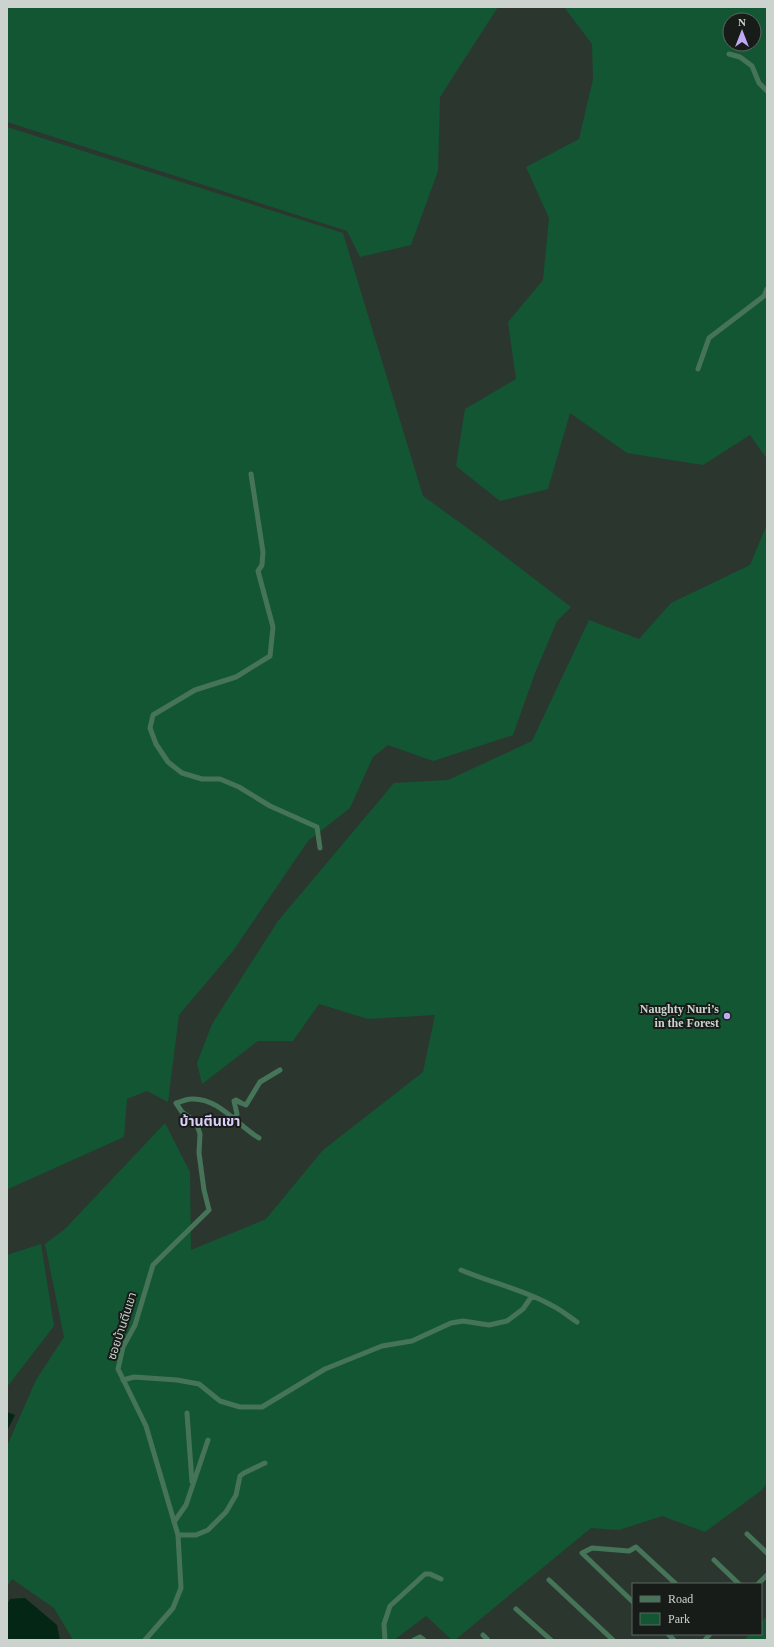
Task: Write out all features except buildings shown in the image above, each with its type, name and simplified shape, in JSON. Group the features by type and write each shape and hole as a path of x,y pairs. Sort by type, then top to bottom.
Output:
{"street":[{"path":"730,54 740,58 752,66 759,83 767,91"},
{"path":"698,369 709,338 764,296 767,289"},
{"path":"251,474 263,552 262,565 258,571 273,627 270,656 236,677 195,690 165,707 154,715 150,728 156,744 168,762 182,773 202,779 220,779 270,806 317,827 320,848"},
{"path":"234,1119 237,1114 234,1101 236,1100 246,1105 260,1082 280,1070"},
{"name":"ซอยบ้านตีนเขา","path":"145,1640 173,1608 181,1588 178,1535 146,1426 118,1369 123,1347 135,1325 153,1265 209,1210 204,1190 199,1153 200,1134 196,1122 182,1112 176,1103 190,1099 204,1100 219,1108 248,1132 259,1138"},
{"path":"461,1270 532,1296 551,1305 577,1322"},
{"path":"123,1380 134,1378 177,1380 199,1384 220,1401 240,1407 262,1407 325,1369 382,1346 412,1341 451,1322 463,1321 490,1325 507,1321 523,1309 532,1296"},
{"path":"187,1413 192,1485"},
{"path":"174,1522 186,1505 208,1440"},
{"path":"178,1535 196,1535 208,1530 226,1512 236,1495 240,1476 265,1463"},
{"path":"747,1534 767,1553"},
{"path":"632,1601 582,1553 592,1548 629,1551 636,1547 675,1583"},
{"path":"714,1560 738,1583"},
{"path":"385,1640 384,1624 390,1606 425,1574 430,1574 441,1579"},
{"path":"759,1583 767,1575"},
{"path":"549,1580 613,1640"},
{"path":"516,1609 551,1640"},
{"path":"483,1635 488,1640"},
{"path":"414,1640 420,1637 424,1640"}],"green space":[{"path":"7,7 498,7 440,97 438,171 411,245 360,257 347,231 7,122"},
{"path":"564,7 767,7 767,459 750,435 703,465 627,453 570,413 548,489 500,501 456,466 465,409 516,379 508,322 543,280 549,218 526,167 579,139 593,79 592,44"},
{"path":"7,127 343,233 423,496 571,607 557,621 535,673 513,735 433,761 388,745 373,757 350,808 308,841 233,951 179,1015 168,1102 147,1091 127,1099 124,1137 8,1189 7,1188"},
{"path":"767,524 767,1483 762,1490 705,1532 662,1516 619,1530 591,1528 455,1640 452,1640 426,1616 394,1640 73,1640 54,1608 12,1579 7,1587 7,1446 36,1380 64,1337 45,1244 65,1229 165,1123 190,1172 191,1250 266,1219 323,1150 423,1072 435,1015 368,1019 319,1004 293,1041 258,1041 202,1084 197,1063 212,1024 278,921 394,783 448,780 532,741 589,620 639,639 671,603 750,565"},
{"path":"41,1244 54,1326 7,1387 7,1255"},
{"path":"767,1616 767,1640 744,1640 749,1635 762,1635 762,1621"}],"shaded area":[{"path":"7,1412 15,1415 7,1431"},
{"path":"25,1598 57,1625 60,1640 7,1640 7,1604 10,1599"}],"place":[{"name":"Naughty Nuri’s in the Forest","path":"727,1016"}],"district":[{"name":"บ้านตีนเขา","path":"210,1121"}]}
